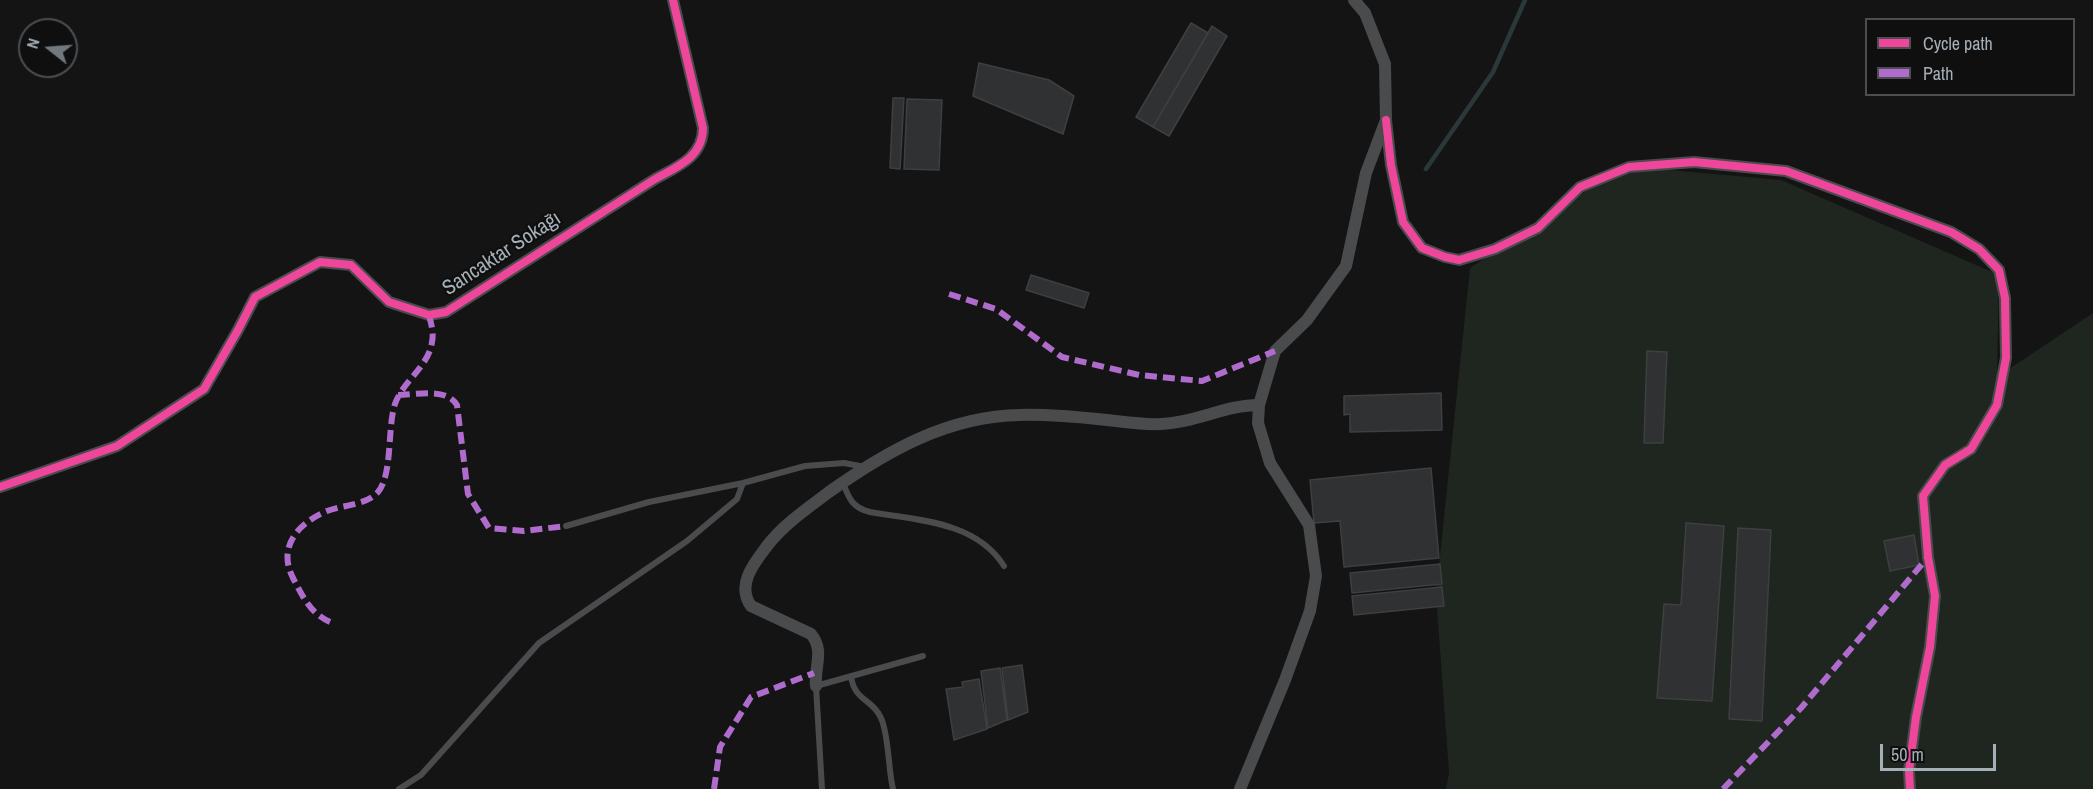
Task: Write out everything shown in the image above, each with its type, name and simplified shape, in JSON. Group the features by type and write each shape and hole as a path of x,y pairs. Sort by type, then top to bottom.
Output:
{"street":[{"name":"Sancaktar Sokağı","path":"0,487 117,446 204,389 255,297 320,262 351,265 389,302 429,315 446,312 693,157 703,140 704,128 673,0"},
{"path":"1354,0 1365,13 1385,64 1386,120 1391,165 1403,222 1422,248 1459,260 1495,249 1538,228 1580,187 1629,167 1694,162 1786,171 1951,232 1979,249 1999,270 2005,298 2006,358 1996,405 1971,448 1945,465 1923,496 1928,557 1935,596 1930,647 1916,717 1909,771 1910,789"},
{"path":"1240,789 1286,681 1310,611 1316,576 1309,525 1270,463 1258,423 1259,405 1275,351 1307,320 1346,266 1366,173 1386,120"},
{"path":"816,686 814,673 819,647 816,640 811,634 751,606 747,600 746,582 754,564 770,542 812,505 865,467 909,442 933,432 987,417 1019,414 1161,424 1185,422 1241,405 1259,405"}],"lane":[{"path":"566,526 649,502 743,483 805,466 844,463 865,467"},
{"path":"399,789 429,766 539,643 687,541 737,500 743,483"},
{"path":"843,483 849,500 859,508 870,512 937,523 962,531 990,548 1004,566"},
{"path":"822,789 816,686 923,656"},
{"path":"851,676 857,694 873,706 882,719 893,789"}],"shaded area":[{"path":"1624,166 1781,180 1999,275 1997,377 2093,313 2093,789 1446,789 1449,773 1436,594 1470,268"}],"building":[{"path":"1191,23 1208,33 1153,127 1136,117"},
{"path":"1212,26 1227,36 1169,136 1153,127"},
{"path":"979,63 1049,80 1074,96 1063,134 973,96"},
{"path":"893,98 904,98 900,169 890,168"},
{"path":"907,99 942,100 939,170 904,169"},
{"path":"1031,275 1089,293 1084,308 1026,290"},
{"path":"1647,351 1667,352 1663,443 1644,443"},
{"path":"1441,393 1442,430 1350,432 1350,414 1344,415 1344,396"},
{"path":"1431,468 1439,558 1344,567 1340,521 1314,523 1310,480"},
{"path":"1686,523 1724,526 1712,701 1657,698 1664,604 1681,605"},
{"path":"1738,528 1771,530 1762,721 1729,719"},
{"path":"1914,535 1919,565 1890,571 1884,541"},
{"path":"1440,564 1442,584 1352,593 1350,573"},
{"path":"1442,587 1444,606 1354,615 1352,596"},
{"path":"1022,665 1028,712 1008,720 1002,668"},
{"path":"1000,668 1007,720 988,728 981,671"},
{"path":"979,679 987,729 954,740 946,689 963,687 962,682"}],"waterway":[{"path":"1426,169 1493,72 1525,0"}],"marked path":[{"path":"949,294 996,309 1062,357 1139,375 1202,381 1275,351"},
{"path":"330,622 317,614 300,592 289,567 287,556 289,546 293,537 307,522 327,511 368,500 378,492 383,484 388,463 395,404 430,351 433,335 429,315"},
{"path":"398,395 439,394 452,399 457,405 468,494 489,528 524,531 566,526"},
{"path":"1723,789 1801,708 1928,557"},
{"path":"714,789 720,747 751,697 814,673"}],"cycle path":[{"path":"0,487 117,446 204,389 255,297 320,262 351,265 389,302 429,315 446,312 687,160 699,147 703,128 673,0"},
{"path":"1386,120 1391,165 1403,222 1422,248 1445,257 1459,260 1495,249 1538,228 1580,187 1629,167 1694,162 1786,171 1951,232 1979,249 1999,270 2005,298 2006,358 1997,405 1971,449 1945,465 1923,496 1928,557 1935,596 1930,647 1916,717 1909,771 1910,789"}]}
